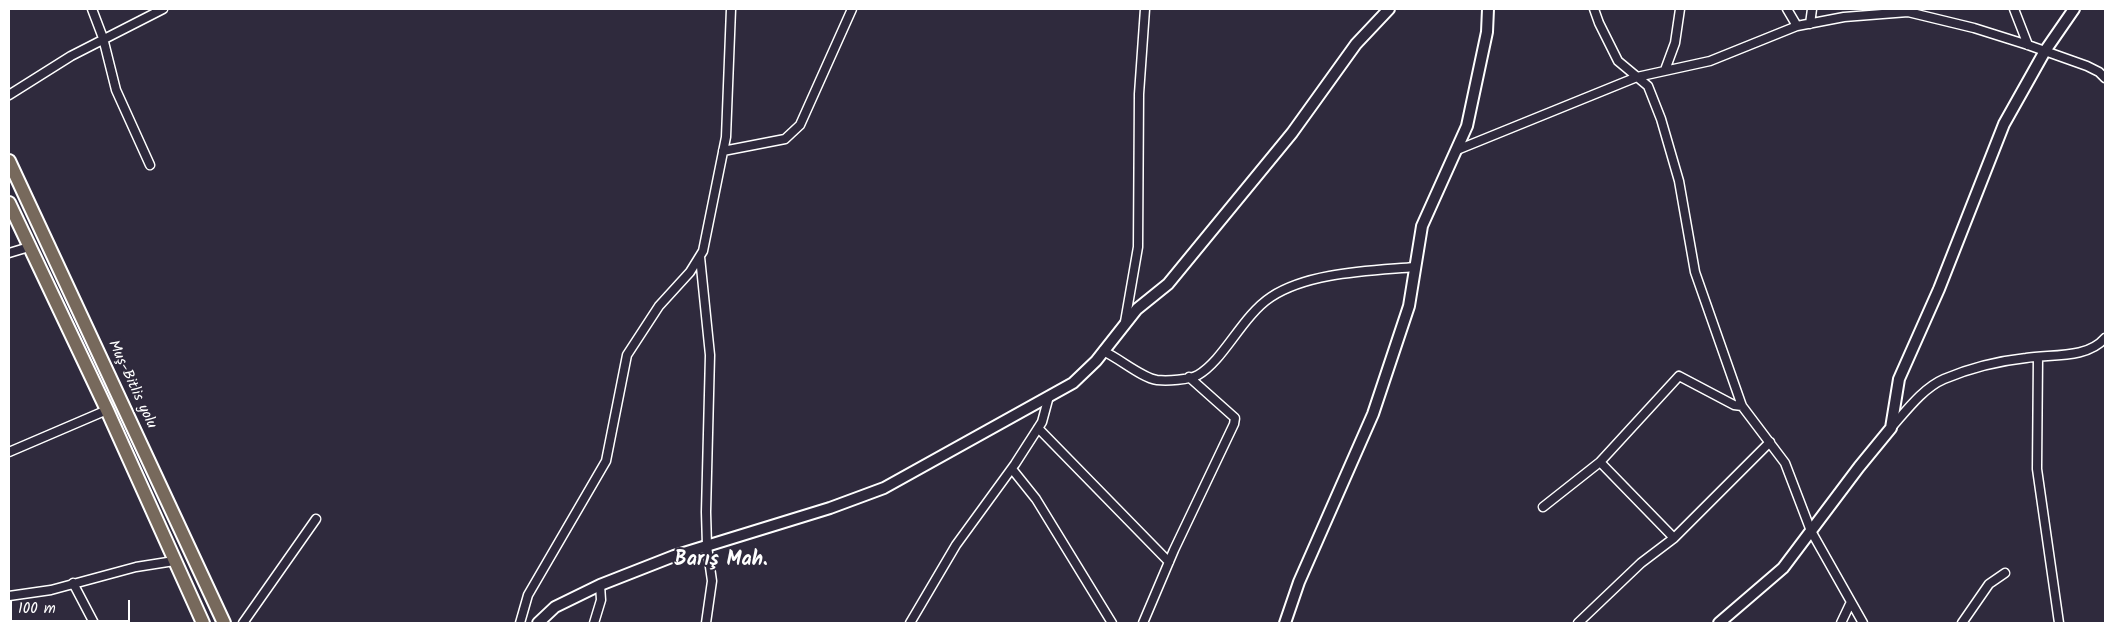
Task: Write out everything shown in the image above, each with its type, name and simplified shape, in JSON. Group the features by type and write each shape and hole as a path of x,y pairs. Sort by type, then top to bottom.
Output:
{"highway":[{"name":"Muş-Bitlis yolu","path":"9,161 224,623"},
{"path":"9,203 203,623"}],"street":[{"path":"92,9 103,38 116,90 150,165"},
{"path":"9,95 103,38 163,9"},
{"path":"520,623 528,595 606,461 627,355 659,306 690,272 703,251 726,137 731,9"},
{"path":"723,152 785,139 800,125 852,9"},
{"path":"1125,324 1138,247 1139,94 1145,9"},
{"path":"538,623 555,608 600,585 707,546 830,508 884,488 1073,383 1103,351 1137,309 1168,284 1292,133 1356,44 1389,9"},
{"path":"1285,623 1300,582 1373,414 1409,306 1422,226 1467,126 1487,32 1488,9"},
{"path":"1594,9 1618,61 1648,86 1661,119 1679,182 1695,272 1742,406 1785,463 1810,531 1850,604 1863,623"},
{"path":"1665,70 1675,43 1680,9"},
{"path":"1787,9 1796,26"},
{"path":"1810,24 1812,9"},
{"path":"2014,9 2028,45"},
{"path":"1891,428 1899,379 1939,289 2004,124 2045,52 2074,9"},
{"path":"1456,150 1637,77 1710,61 1796,26 1844,17 1908,12 1974,28 2028,45 2086,66 2099,72 2105,78"},
{"path":"9,253 29,247"},
{"path":"700,257 710,355 707,546 712,581 706,623"},
{"path":"1103,351 1120,359 1143,375 1157,380 1189,377 1198,374 1217,356 1254,310 1292,286 1374,270 1415,267"},
{"path":"1719,623 1783,568 1891,428 1918,399 1942,380 1981,366 2038,357 2080,353 2100,344 2105,338"},
{"path":"2038,357 2037,469 2059,623"},
{"path":"1543,507 1600,462 1679,376 1734,405 1742,406"},
{"path":"1143,623 1169,562 1234,424 1234,418 1189,377"},
{"path":"910,623 956,545 1012,469 1038,428 1049,396"},
{"path":"9,452 106,410"},
{"path":"1038,428 1169,562"},
{"path":"1578,623 1642,563 1674,538 1770,442"},
{"path":"1600,462 1674,538"},
{"path":"1012,469 1036,499 1112,623"},
{"path":"243,623 316,518"},
{"path":"9,596 51,590 136,567 174,561"},
{"path":"1962,623 1989,584 2005,573"},
{"path":"73,583 94,623"},
{"path":"594,623 601,600 600,585"},
{"path":"1841,623 1850,604"}],"district":[{"name":"Barış Mah.","path":"721,562"}]}
